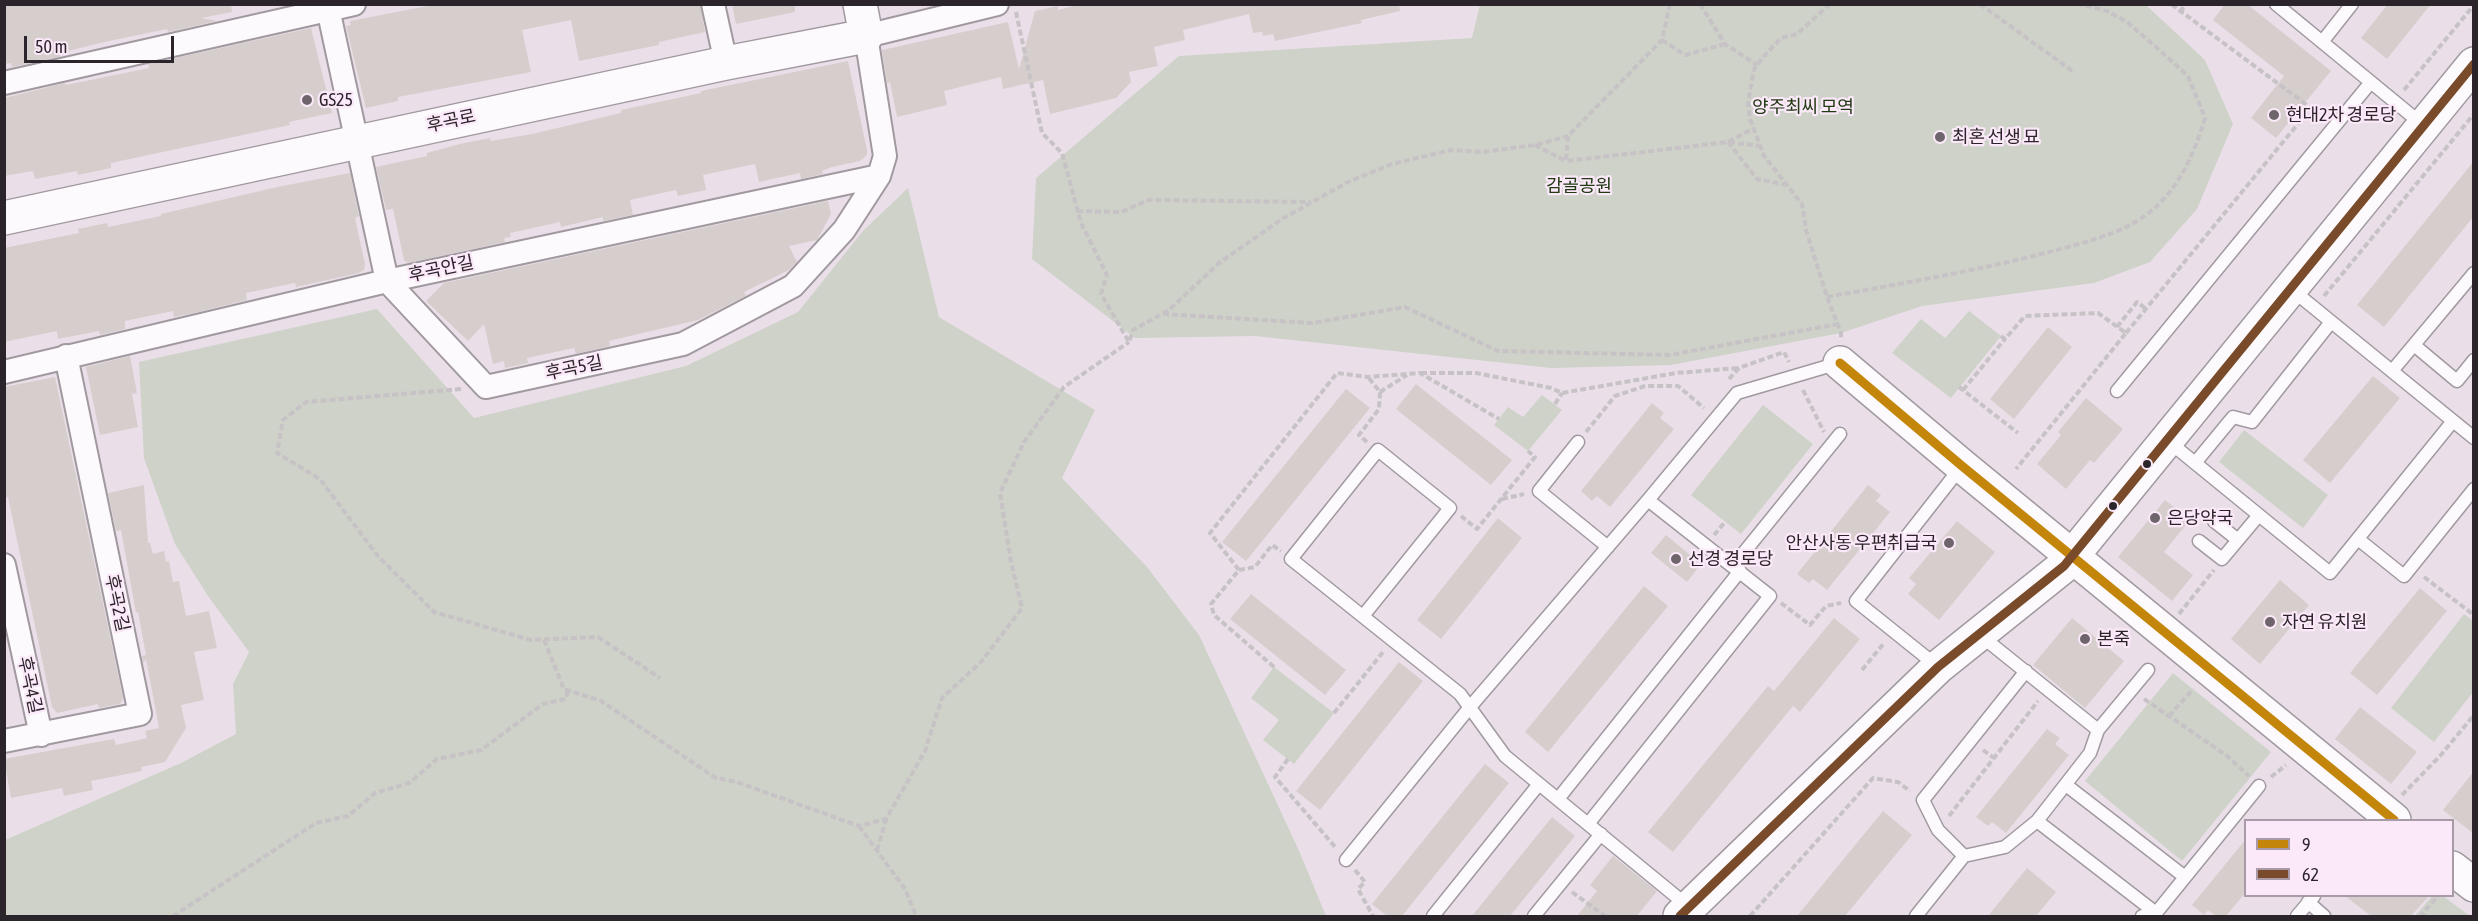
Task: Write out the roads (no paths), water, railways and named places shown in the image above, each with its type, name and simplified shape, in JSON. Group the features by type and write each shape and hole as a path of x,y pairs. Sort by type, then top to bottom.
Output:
{"street":[{"path":"4,83 328,7 354,4"},
{"path":"713,4 726,63"},
{"path":"860,4 867,36 997,4"},
{"path":"328,7 387,280"},
{"name":"후곡로","path":"4,218 356,141 726,63 867,36"},
{"name":"후곡5길","path":"387,280 486,387 683,344 793,286 844,230 879,176 885,156 867,36"},
{"path":"1690,913 1938,667 2064,566 2167,440 2302,298 2423,125 2474,64"},
{"name":"후곡안길","path":"4,372 387,280 879,176"},
{"name":"후곡2길","path":"4,741 141,714 66,356"},
{"path":"1840,363 2386,818"},
{"name":"후곡4길","path":"4,565 13,638 41,735"},
{"path":"2454,870 2474,885"}],"lane":[{"path":"2276,4 2423,125"},
{"path":"2322,42 2352,4"},
{"path":"2117,391 2372,82"},
{"path":"2392,371 2474,273"},
{"path":"2302,298 2474,438"},
{"path":"2195,463 2233,417 2252,422 2331,322"},
{"path":"2414,345 2457,381 2474,360"},
{"path":"1346,860 1470,707 1737,393 1840,363"},
{"path":"2167,440 2330,573 2453,421"},
{"path":"1558,799 1840,434"},
{"path":"1578,442 1539,490 1608,547"},
{"path":"1363,616 1449,508 1378,450 1291,559 1461,694 1504,756 1601,834 1690,913"},
{"path":"1938,667 1856,601 1962,466"},
{"path":"2358,539 2404,576 2474,489"},
{"path":"1588,824 1770,596 1648,500"},
{"path":"2199,541 2222,559 2259,515"},
{"path":"2214,521 2238,540"},
{"path":"1979,634 2098,730"},
{"path":"1916,916 1964,856 2005,847 2037,821 2090,753 2098,730 2148,670"},
{"path":"1964,856 1938,830 1923,800 2026,671"},
{"path":"1433,916 1539,784"},
{"path":"2066,785 2185,877"},
{"path":"2142,916 2156,914 2259,786"},
{"path":"2037,821 2156,914"},
{"path":"1534,916 1601,834"},
{"path":"2297,916 2311,899 2324,916"}],"place":[{"name":"GS25","path":"307,100"},
{"name":"현대2차 경로당","path":"2274,115"},
{"name":"최혼 선생 묘","path":"1940,137"},
{"name":"은당약국","path":"2155,518"},
{"name":"안산사동 우편취급국","path":"1949,543"},
{"name":"선경 경로당","path":"1676,559"},
{"name":"자연 유치원","path":"2270,622"},
{"name":"본죽","path":"2085,639"}],"park label":[{"name":"양주최씨 모역","path":"1803,107"},
{"name":"감골공원","path":"1579,186"}]}
